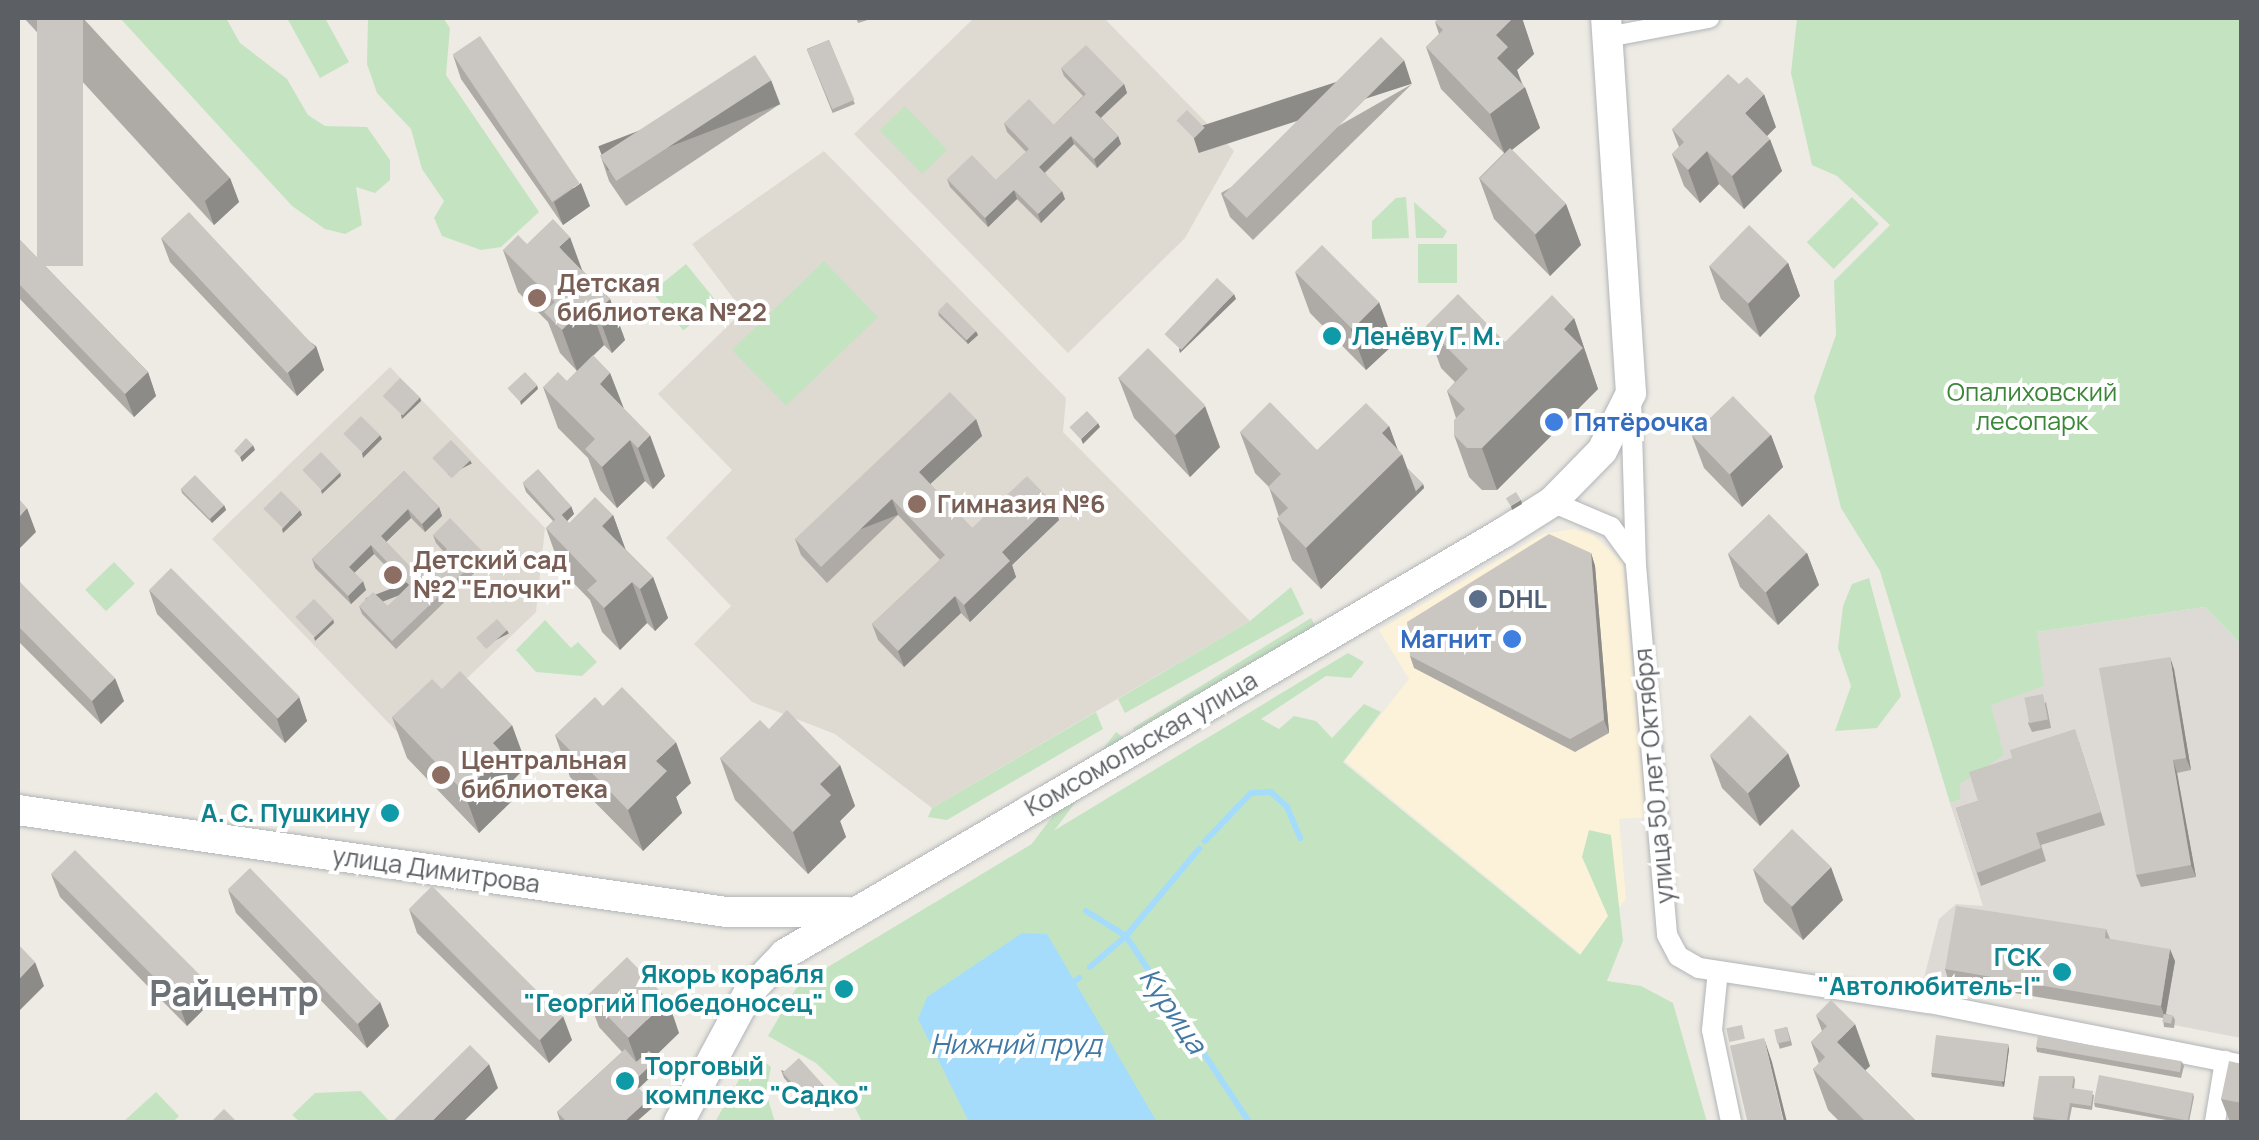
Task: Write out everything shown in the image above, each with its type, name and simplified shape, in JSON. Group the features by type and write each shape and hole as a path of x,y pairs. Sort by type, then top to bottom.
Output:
{"street":[{"path":"1607,27 1710,18"},
{"name":"улица 50 лет Октября","path":"1607,27 1631,393 1636,564 1667,935 1678,956 1720,972 1929,1004 2233,1063"},
{"name":"Комсомольская улица","path":"678,1122 763,972 856,912 1552,502 1613,437 1631,393"},
{"path":"1552,502 1611,527 1630,546 1636,564"},
{"name":"улица Димитрова","path":"18,810 740,913 856,912"},
{"path":"740,913 764,935 768,953 763,972"},
{"path":"1717,980 1712,1030 1731,1122"},
{"path":"2215,1122 2233,1063"}],"shaded area":[{"path":"974,18 1104,18 1234,151 1185,238 1068,353 854,134"},
{"name":"Гимназия №6","path":"824,151 1066,398 1063,432 1250,621 932,808 835,734 752,702 694,644 731,606 666,538 732,470 658,394 743,311 692,244"},
{"name":"Детский сад №2 \"Елочки\"","path":"390,367 545,528 536,612 404,739 212,539"},
{"path":"1574,529 1593,535 1623,562 1646,817 1619,819 1626,899 1581,954 1345,761 1409,679 1379,630 1543,534"},
{"path":"2205,607 2241,644 2241,1038 2174,1025 2174,1020 1924,978 1939,919 1956,904 1983,906 1950,803 1960,800 1959,784 1990,705 2037,632"}],"green space":[{"path":"120,18 226,18 240,43 287,79 308,115 325,126 367,127 390,160 390,180 375,193 356,187 362,225 345,234 325,229 292,206"},
{"path":"287,18 325,18 349,62 320,78"},
{"path":"368,18 443,18 450,28 446,75 539,212 501,247 481,250 442,236 434,218 444,201 422,169 411,129 377,93 367,64"},
{"name":"Опалиховский лесопарк","path":"1797,18 2241,18 2241,644 2205,607 2037,632 2044,686 1991,705 2004,755 1960,784 1960,800 1950,803 1880,571 1841,508 1814,397 1836,335 1834,281 1890,225 1837,176 1812,165 1791,73"},
{"path":"905,106 947,150 922,174 880,130"},
{"path":"1406,197 1409,238 1372,239 1372,221 1396,198"},
{"path":"1852,197 1879,224 1834,269 1807,242"},
{"path":"1414,202 1447,231 1443,238 1416,238"},
{"path":"1418,244 1457,244 1457,283 1418,283"},
{"path":"824,261 878,317 786,406 732,350"},
{"path":"686,264 717,303 683,331 652,292"},
{"path":"114,562 135,584 106,611 85,590"},
{"path":"1869,578 1901,696 1877,728 1835,731 1851,686 1838,648 1843,606 1852,584"},
{"path":"1291,587 1304,614 1125,713 1118,699 1250,621"},
{"path":"1311,618 1317,629 1136,733 1133,728"},
{"path":"545,620 571,648 578,642 597,662 582,676 536,672 516,650"},
{"path":"1348,653 1364,662 1351,678 1326,676 1261,719 1279,729 1294,716 1316,721 1332,738 1364,704 1381,712 1343,762 1580,955 1608,916 1582,857 1589,830 1611,835 1623,941 1607,981 1641,986 1673,1003 1707,1122 862,1122 849,1095 816,1063 768,1036 798,985"},
{"path":"1096,712 1103,729 947,820 928,817 932,808"},
{"path":"1116,732 1124,738 1007,893 999,887"},
{"path":"754,1053 771,1067 766,1092 775,1122 715,1122"},
{"path":"361,1091 390,1122 300,1122 292,1115 315,1093"},
{"path":"156,1092 179,1116 173,1122 123,1122"}],"water":[{"name":"Нижний пруд","path":"1022,933 1047,934 1157,1122 969,1122 918,1019 927,997"}],"building":[{"path":"37,18 83,18 83,266 37,266"},
{"path":"1440,18 1513,18 1496,35 1508,47 1497,58 1525,87 1490,114 1426,47 1443,30 1435,22"},
{"path":"480,36 580,184 552,202 453,54"},
{"path":"1381,37 1404,60 1247,218 1223,195"},
{"path":"829,40 854,100 832,109 807,49"},
{"path":"1086,45 1124,84 1095,112 1118,136 1094,159 1071,136 1039,167 1062,191 1038,214 1014,190 985,218 947,179 972,155 996,180 1029,149 1004,123 1029,99 1054,125 1086,94 1061,68"},
{"path":"755,55 771,80 616,181 600,156"},
{"path":"1728,74 1739,84 1747,77 1764,94 1745,113 1770,139 1732,176 1707,151 1688,170 1672,154 1684,142 1672,129"},
{"path":"1187,110 1205,128 1194,138 1176,121"},
{"path":"1510,148 1566,204 1535,234 1480,178"},
{"path":"189,212 315,347 287,373 161,238"},
{"path":"553,219 570,237 559,247 610,299 597,311 589,303 562,330 544,312 555,302 503,250 518,235 527,244"},
{"path":"1749,225 1788,263 1748,304 1709,266"},
{"path":"18,238 148,372 125,394 18,283"},
{"path":"1322,245 1379,302 1352,329 1295,272"},
{"path":"1217,278 1234,294 1181,350 1164,334"},
{"path":"1458,294 1505,342 1552,295 1574,318 1564,329 1583,348 1482,448 1467,448 1454,435 1454,420 1465,409 1447,391 1468,369 1426,326"},
{"path":"947,302 976,331 967,340 938,311"},
{"path":"1148,348 1205,405 1176,435 1118,378"},
{"path":"593,355 610,373 600,384 650,435 638,448 630,440 602,467 585,449 595,439 543,387 558,372 567,381"},
{"path":"525,372 537,385 520,402 507,388"},
{"path":"400,378 420,397 403,415 383,396"},
{"path":"950,392 976,419 919,472 972,528 1027,476 1053,503 1002,552 1010,561 964,605 955,596 898,651 872,624 945,555 892,499 821,567 795,539"},
{"path":"1733,396 1771,435 1730,474 1692,436"},
{"path":"1270,402 1317,450 1366,403 1389,426 1382,433 1402,454 1306,548 1277,518 1288,508 1268,487 1281,474 1240,432"},
{"path":"1087,411 1098,423 1080,439 1069,427"},
{"path":"361,416 380,435 362,453 343,434"},
{"path":"246,438 253,445 240,457 234,451"},
{"path":"451,440 470,460 452,478 432,458"},
{"path":"321,452 340,472 322,490 302,470"},
{"path":"1407,468 1423,484 1416,491"},
{"path":"538,469 571,506 556,520 522,483"},
{"path":"404,471 439,507 422,524 408,509 381,536 419,576 447,549 433,535 450,518 484,553 392,641 359,606 373,592 388,606 409,585 371,545 349,567 363,581 348,596 312,559"},
{"path":"195,475 224,505 210,519 181,489"},
{"path":"281,491 300,510 282,528 263,509"},
{"path":"1516,492 1521,500 1511,506 1506,498"},
{"path":"595,497 613,515 602,526 653,577 640,589 632,582 604,608 587,590 597,581 546,528 561,514 569,523"},
{"path":"18,498 27,508 18,518"},
{"path":"1769,514 1807,553 1766,592 1728,554"},
{"path":"1549,534 1591,553 1604,720 1570,739 1410,656 1407,622"},
{"path":"171,568 300,697 278,719 149,590"},
{"path":"18,580 115,678 92,701 18,626"},
{"path":"314,599 333,619 315,637 295,617"},
{"path":"497,619 507,630 486,649 476,638"},
{"path":"2170,657 2186,758 2173,760 2191,865 2136,875 2099,668"},
{"path":"460,671 512,725 493,743 503,754 464,792 392,717 432,679 442,689"},
{"path":"622,687 676,742 656,761 667,771 628,810 555,735 595,697 603,706"},
{"path":"2043,694 2048,720 2029,723 2024,698"},
{"path":"787,710 840,765 820,784 831,795 793,832 720,758 760,720 769,729"},
{"path":"1750,715 1788,753 1748,793 1710,755"},
{"path":"2075,729 2101,812 2036,833 2041,848 1977,873 1956,808 1978,801 1969,772 2012,758 2010,750"},
{"path":"1792,829 1831,867 1792,907 1753,869"},
{"path":"75,850 203,978 179,1002 51,874"},
{"path":"250,868 380,1003 358,1024 228,890"},
{"path":"432,886 563,1017 539,1040 409,909"},
{"name":"ГСК \"Автолюбитель-I\"","path":"1956,906 2106,929 2105,938 2170,949 2161,1006 1945,969"},
{"path":"18,944 35,962 18,980"},
{"path":"627,957 668,999 628,1038 587,995"},
{"path":"1831,1000 1855,1024 1837,1042 1917,1122 1866,1122 1813,1069 1825,1057 1811,1042 1827,1026 1816,1015"},
{"path":"2164,1014 2173,1016 2171,1024 2162,1022"},
{"path":"1742,1025 1745,1039 1729,1042 1726,1028"},
{"path":"1787,1027 1790,1041 1777,1043 1774,1030"},
{"path":"1936,1035 2008,1044 2004,1082 1931,1073"},
{"path":"2038,1036 2182,1061 2180,1072 2036,1047"},
{"path":"1764,1038 1783,1122 1747,1122 1730,1046"},
{"path":"470,1045 489,1064 431,1122 392,1122"},
{"name":"Торговый комплекс \"Садко\"","path":"625,1049 636,1062 649,1051 657,1059 633,1082 649,1099 624,1122 567,1122 557,1112"},
{"path":"799,1058 823,1085 807,1099 783,1073"},
{"path":"2229,1061 2242,1064 2242,1103 2221,1099"},
{"path":"2099,1075 2193,1093 2188,1121 2094,1102"},
{"path":"2039,1076 2074,1076 2072,1088 2093,1091 2091,1106 2070,1103 2067,1121 2033,1117"},
{"path":"224,1109 237,1122 211,1122"}],"waterway":[{"path":"1205,841 1251,793 1271,792 1287,807 1300,838"},
{"path":"1090,967 1126,936 1199,849"},
{"name":"Курица","path":"1086,911 1126,936 1249,1122"},
{"path":"1072,983 1079,978"}],"place":[{"name":"Детская библиотека №22","path":"537,298"},
{"name":"Ленёву Г. М.","path":"1332,336"},
{"name":"Пятёрочка","path":"1554,422"},
{"name":"Гимназия №6","path":"917,504"},
{"name":"Детский сад №2 \"Елочки\"","path":"393,575"},
{"name":"DHL","path":"1478,599"},
{"name":"Магнит","path":"1512,639"},
{"name":"Центральная библиотека","path":"441,775"},
{"name":"А. С. Пушкину","path":"390,813"},
{"name":"ГСК \"Автолюбитель-I\"","path":"2062,972"},
{"name":"Якорь корабля \"Георгий Победоносец\"","path":"844,989"},
{"name":"Торговый комплекс \"Садко\"","path":"625,1081"}],"district":[{"name":"Райцентр","path":"234,993"}]}
